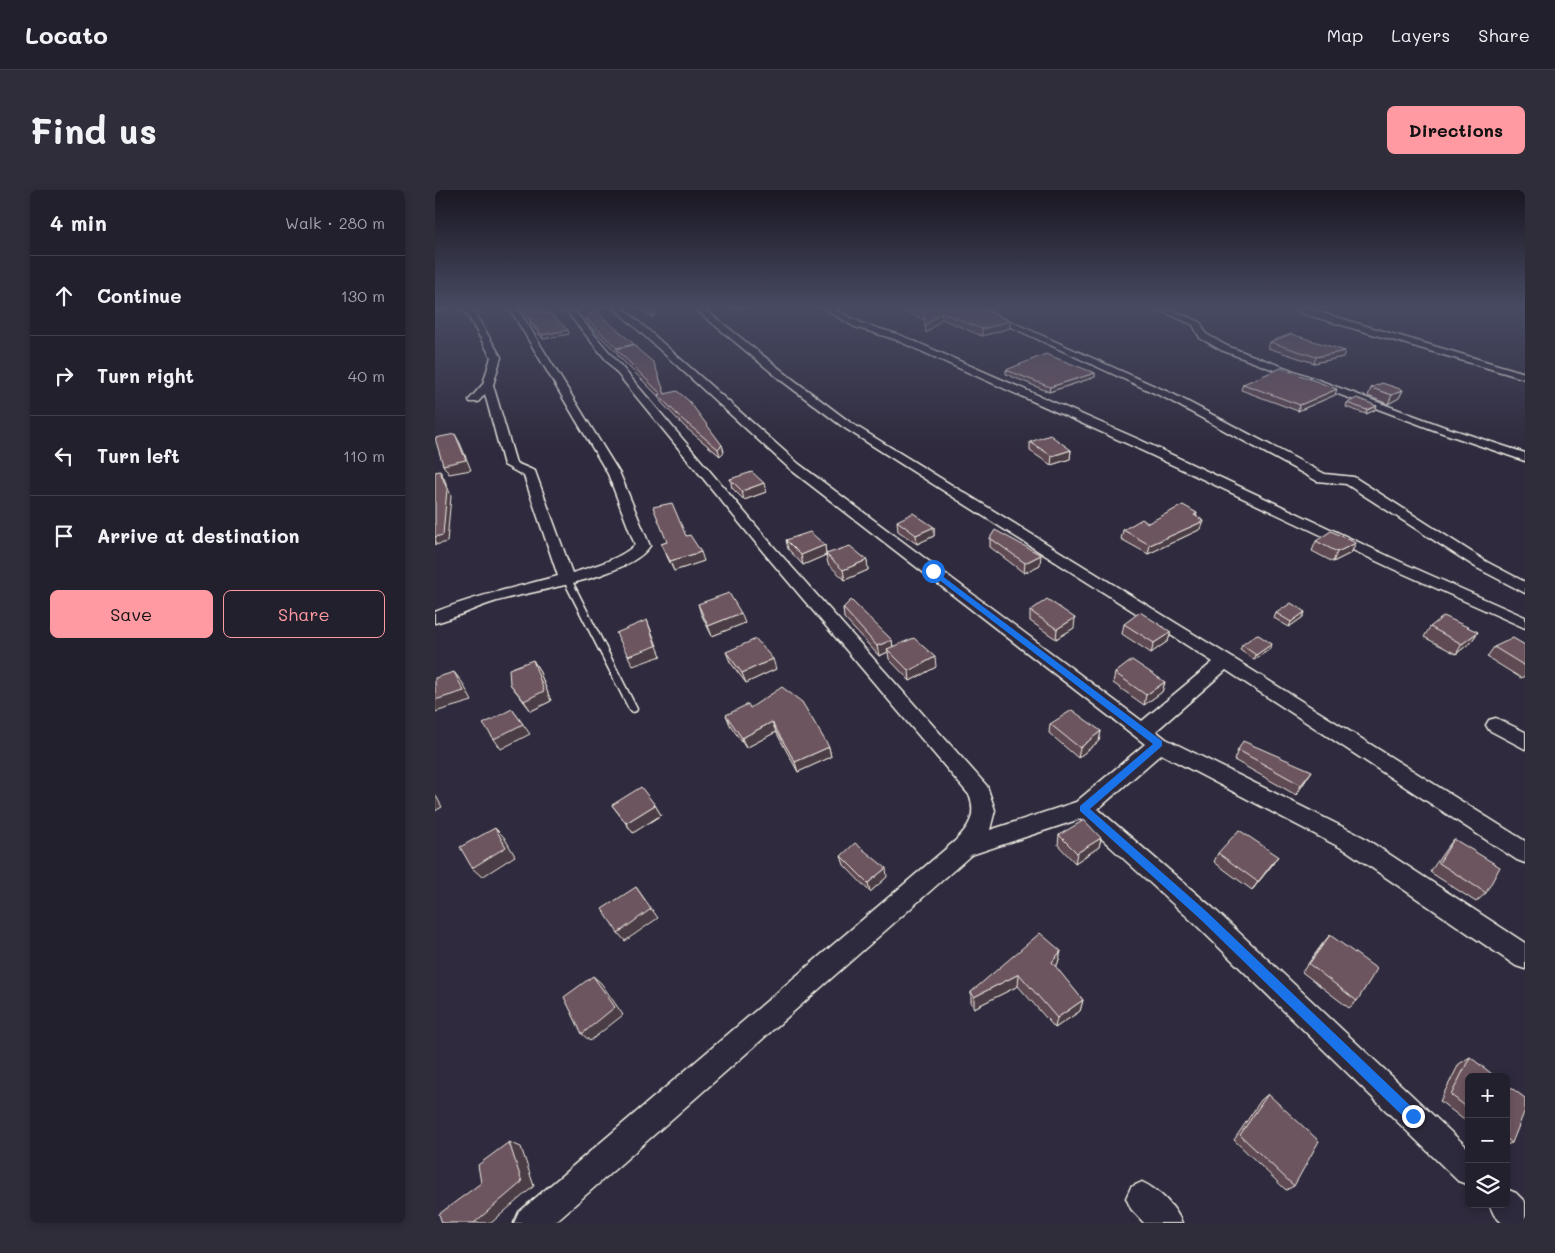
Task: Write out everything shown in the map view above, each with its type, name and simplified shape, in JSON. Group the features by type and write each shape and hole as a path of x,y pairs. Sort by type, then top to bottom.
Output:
{"street":[{"path":"474,400 488,385 495,355"},
{"path":"435,618 500,595 567,579 625,560 638,553 643,546 614,474 542,355"},
{"path":"530,1223 963,848 978,833 986,810 981,792 769,550 607,355"},
{"path":"671,355 795,467 1151,738 1355,844 1525,957"},
{"path":"757,355 847,425 1225,661 1525,853"},
{"path":"938,355 1125,438 1398,566 1525,623"},
{"path":"1078,355 1171,397 1322,478 1349,480 1482,565 1525,588"},
{"path":"1243,355 1438,428 1525,457"},
{"path":"1453,355 1525,376"},
{"path":"488,385 509,465 530,474 567,579"},
{"path":"963,848 1083,809 1225,661"},
{"path":"1496,725 1525,741"},
{"path":"1083,809 1203,916 1465,1166"},
{"path":"1142,1198 1166,1223"},
{"path":"1509,1208 1524,1223"}],"lane":[{"path":"567,579 633,709"}],"building":[{"path":"622,355 645,355 654,363 665,394 677,391 689,401 722,445 718,449 683,420 658,395 661,394"},
{"path":"1043,355 1049,355 1095,373 1050,387 1006,370"},
{"path":"1281,368 1337,389 1300,405 1243,384"},
{"path":"1382,383 1403,390 1392,395 1371,388"},
{"path":"1357,398 1377,406 1367,410 1347,403"},
{"path":"455,434 466,460 443,465 435,438"},
{"path":"1050,435 1071,450 1052,456 1030,442"},
{"path":"440,471 447,489 443,535 435,537 435,472"},
{"path":"752,472 764,483 742,491 730,479"},
{"path":"672,503 686,536 690,535 701,552 670,561 661,544 667,542 653,507"},
{"path":"1183,505 1197,513 1194,515 1204,521 1150,545 1123,530 1142,519 1148,523"},
{"path":"913,513 934,527 916,535 897,521"},
{"path":"995,530 1041,555 1025,563 990,538"},
{"path":"1331,531 1356,543 1337,552 1316,541"},
{"path":"810,532 825,545 801,555 786,540"},
{"path":"850,546 867,560 843,570 826,554"},
{"path":"729,593 741,613 708,626 698,604"},
{"path":"1047,599 1075,618 1057,629 1030,611"},
{"path":"851,600 892,640 877,646 843,608"},
{"path":"1291,603 1305,612 1291,622 1276,613"},
{"path":"1140,612 1171,632 1154,643 1124,624"},
{"path":"1444,616 1478,632 1462,644 1430,627"},
{"path":"647,620 656,646 628,656 616,633"},
{"path":"1257,634 1272,644 1256,655 1242,645"},
{"path":"914,638 935,657 909,671 887,649"},
{"path":"1513,638 1525,645 1525,666 1494,647"},
{"path":"756,639 773,659 742,673 726,652"},
{"path":"533,660 544,691 524,701 510,684 509,669"},
{"path":"1132,660 1165,682 1146,695 1115,673"},
{"path":"454,672 464,691 435,700 435,678"},
{"path":"782,687 802,702 829,747 795,762 772,722 742,738 726,715 748,704 750,708"},
{"path":"512,709 523,724 494,739 483,724"},
{"path":"1072,710 1101,731 1080,748 1050,724"},
{"path":"1243,741 1312,771 1301,785 1238,750"},
{"path":"641,787 655,805 626,823 612,805"},
{"path":"1084,820 1101,838 1077,853 1059,835"},
{"path":"495,828 506,847 472,868 460,847"},
{"path":"1239,830 1278,856 1258,882 1218,853"},
{"path":"1454,839 1500,867 1486,893 1439,863"},
{"path":"855,843 886,868 868,883 841,856"},
{"path":"636,887 651,909 618,933 602,909"},
{"path":"1040,933 1061,951 1052,962 1083,1000 1057,1018 1019,974 974,997 971,992"},
{"path":"1330,935 1377,969 1357,1001 1309,964"},
{"path":"593,976 615,1007 582,1034 564,997"},
{"path":"1470,1057 1491,1073 1465,1073 1465,1106 1451,1095"},
{"path":"1510,1087 1525,1098 1525,1110 1512,1143 1510,1141"},
{"path":"1268,1094 1319,1141 1294,1186 1240,1135"},
{"path":"509,1142 522,1182 474,1223 442,1223 439,1214 481,1183 478,1165"}],"route":[{"path":"933,571 1159,744 1083,809 1203,916 1413,1116"}]}
